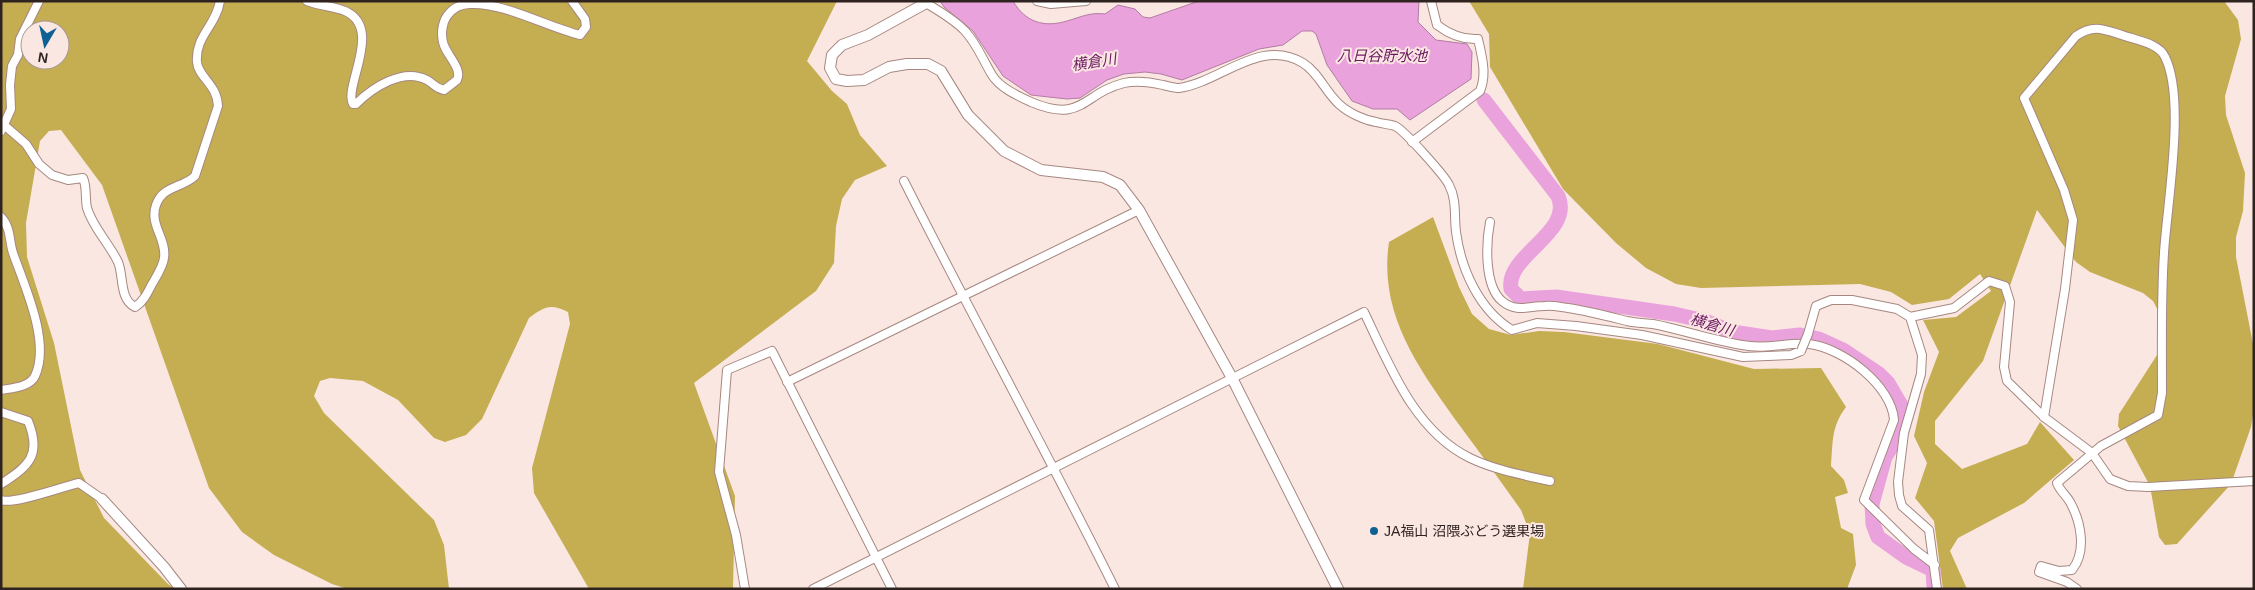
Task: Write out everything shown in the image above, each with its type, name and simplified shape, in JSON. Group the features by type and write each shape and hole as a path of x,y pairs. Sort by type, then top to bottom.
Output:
{"street":[{"path":"39,1 20,39 18,55 12,66 10,85 11,109 3,128 26,144 39,164 52,175 68,180 83,178 88,210 101,237 118,262 126,297 130,304 135,306 141,303 160,269 164,257 164,249 154,224 156,204 168,189 191,180 196,176 218,106 218,96 197,63 197,46 214,21 220,1"},
{"path":"307,1 345,11 355,19 360,30 362,46 350,100 352,104 356,104 382,84 394,79 416,77 427,80 436,88 444,90 457,80 458,72 445,51 442,40 442,29 445,19 452,10 469,4 486,5 580,35 586,26 585,18 572,1"},
{"path":"1037,1 1055,3 1086,1"},
{"path":"1412,142 1480,91 1483,83 1484,64 1478,39 1467,40 1446,32 1437,25 1431,1"},
{"path":"1338,589 1232,378 1139,210 1120,185 1103,177 1041,170 1004,151 968,115 941,71 928,64 907,64 889,67 864,80 847,82 836,79 830,68 832,56 842,45 868,35 925,2 964,29 975,43 992,76 1000,84 1032,102 1061,111 1074,109 1122,83 1147,81 1178,88 1251,59 1276,53 1288,56 1304,64 1341,106 1358,116 1398,127 1449,184 1454,200 1456,231 1462,264 1485,306 1495,318 1512,330 1537,323 1576,326 1642,335 1743,357 1791,355 1801,351 1816,306 1824,301 1836,299 1852,300 1897,309 1910,317 1922,355 1921,374 1904,433 1898,482 1899,495 1902,506 1929,530 1937,589"},
{"path":"2044,417 2064,298 2073,220 2064,190 2024,98 2076,36 2085,30 2094,28 2161,50 2169,68 2173,94 2174,132 2164,253 2160,410 2158,415 2092,453 2057,483 2061,492 2069,501 2077,519 2080,536 2079,562 2072,570 2058,571 2041,566 2039,572 2067,582 2077,589"},
{"path":"904,181 961,295 1054,466 1116,589"},
{"path":"787,382 961,295 1139,210"},
{"path":"1,217 6,222 12,252 30,296 37,327 39,355 35,376 27,384 1,390"},
{"path":"1490,222 1488,273 1496,296 1503,303 1516,309 1546,305 1570,308 1653,324 1743,346 1766,348 1782,347 1794,343 1813,344 1865,370 1893,407 1894,420 1864,500 1914,549 1935,565"},
{"path":"1910,317 1954,308 1989,281 2006,286 2010,302 2004,367 2007,380 2044,417 2092,453 2110,479 2128,486 2185,486 2254,482"},
{"path":"813,589 1054,466 1364,312 1390,366 1415,409 1432,430 1452,447 1468,457 1491,467 1550,481"},
{"path":"746,589 736,535 719,472 727,370 772,351 892,589"},
{"path":"1,412 28,421 34,436 34,449 27,464 1,484"},
{"path":"1,500 11,502 59,487 79,484 102,498 164,567 181,589"}],"shaded area":[{"path":"1,1 837,1 807,61 832,91 847,104 860,135 887,166 855,180 842,199 836,226 834,263 816,291 694,383 735,496 733,589 589,589 534,493 532,468 570,324 568,312 552,307 543,309 529,318 482,419 466,435 445,442 434,438 398,400 363,381 330,378 320,381 314,396 324,413 434,520 444,545 449,589 348,589 332,584 274,555 242,532 209,488 102,185 61,130 49,131 40,141 26,223 27,257 54,343 80,470 104,518 175,589 1,589"},
{"path":"1469,1 2224,1 2238,20 2241,39 2225,96 2226,115 2245,173 2243,211 2236,237 2236,257 2254,349 2254,407 2251,427 2231,484 2177,544 2165,545 2159,537 2150,486 2118,426 2119,414 2157,355 2161,334 2161,316 2153,301 2143,293 2090,272 2076,262 2037,210 1983,361 1935,421 1935,444 1962,469 2027,444 2040,422 2074,460 2024,503 1958,538 1950,551 1967,589 1943,589 1934,521 1915,498 1927,463 1914,436 1924,392 1939,352 1923,320 1956,317 1991,291 1980,274 1949,299 1912,305 1891,292 1860,284 1701,288 1676,284 1646,268 1616,243 1563,189 1490,67 1489,34"},
{"path":"1433,217 1459,287 1472,314 1489,329 1511,335 1539,331 1564,332 1658,344 1754,369 1821,368 1846,407 1835,428 1831,466 1844,480 1848,493 1835,497 1841,528 1853,534 1856,565 1847,589 1523,589 1530,533 1521,510 1430,384 1405,340 1396,318 1390,294 1387,269 1389,242"}],"water":[{"name":"八日谷貯水池","path":"940,1 1013,1 1023,14 1029,18 1036,22 1051,24 1090,14 1105,14 1118,5 1135,9 1143,17 1150,18 1199,1 1419,1 1418,22 1436,40 1467,44 1472,52 1471,79 1410,120 1397,109 1373,109 1352,101 1327,65 1316,34 1312,31 1302,31 1283,45 1259,49 1182,80 1145,72 1124,74 1107,80 1080,98 1067,99 1031,95 1003,76 973,31 944,7"}],"waterway":[{"name":"横倉川","path":"1484,100 1558,196 1560,209 1557,221 1549,233 1518,265 1512,277 1511,289 1521,299 1556,297 1674,314 1705,321 1732,332 1772,338 1800,335 1819,339 1843,350 1879,374 1888,383 1902,407 1903,421 1896,439 1885,457 1872,504 1873,524 1878,537 1906,557 1933,570 1934,587"}],"place":[{"name":"JA福山 沼隈ぶどう選果場","path":"1374,531"}]}
